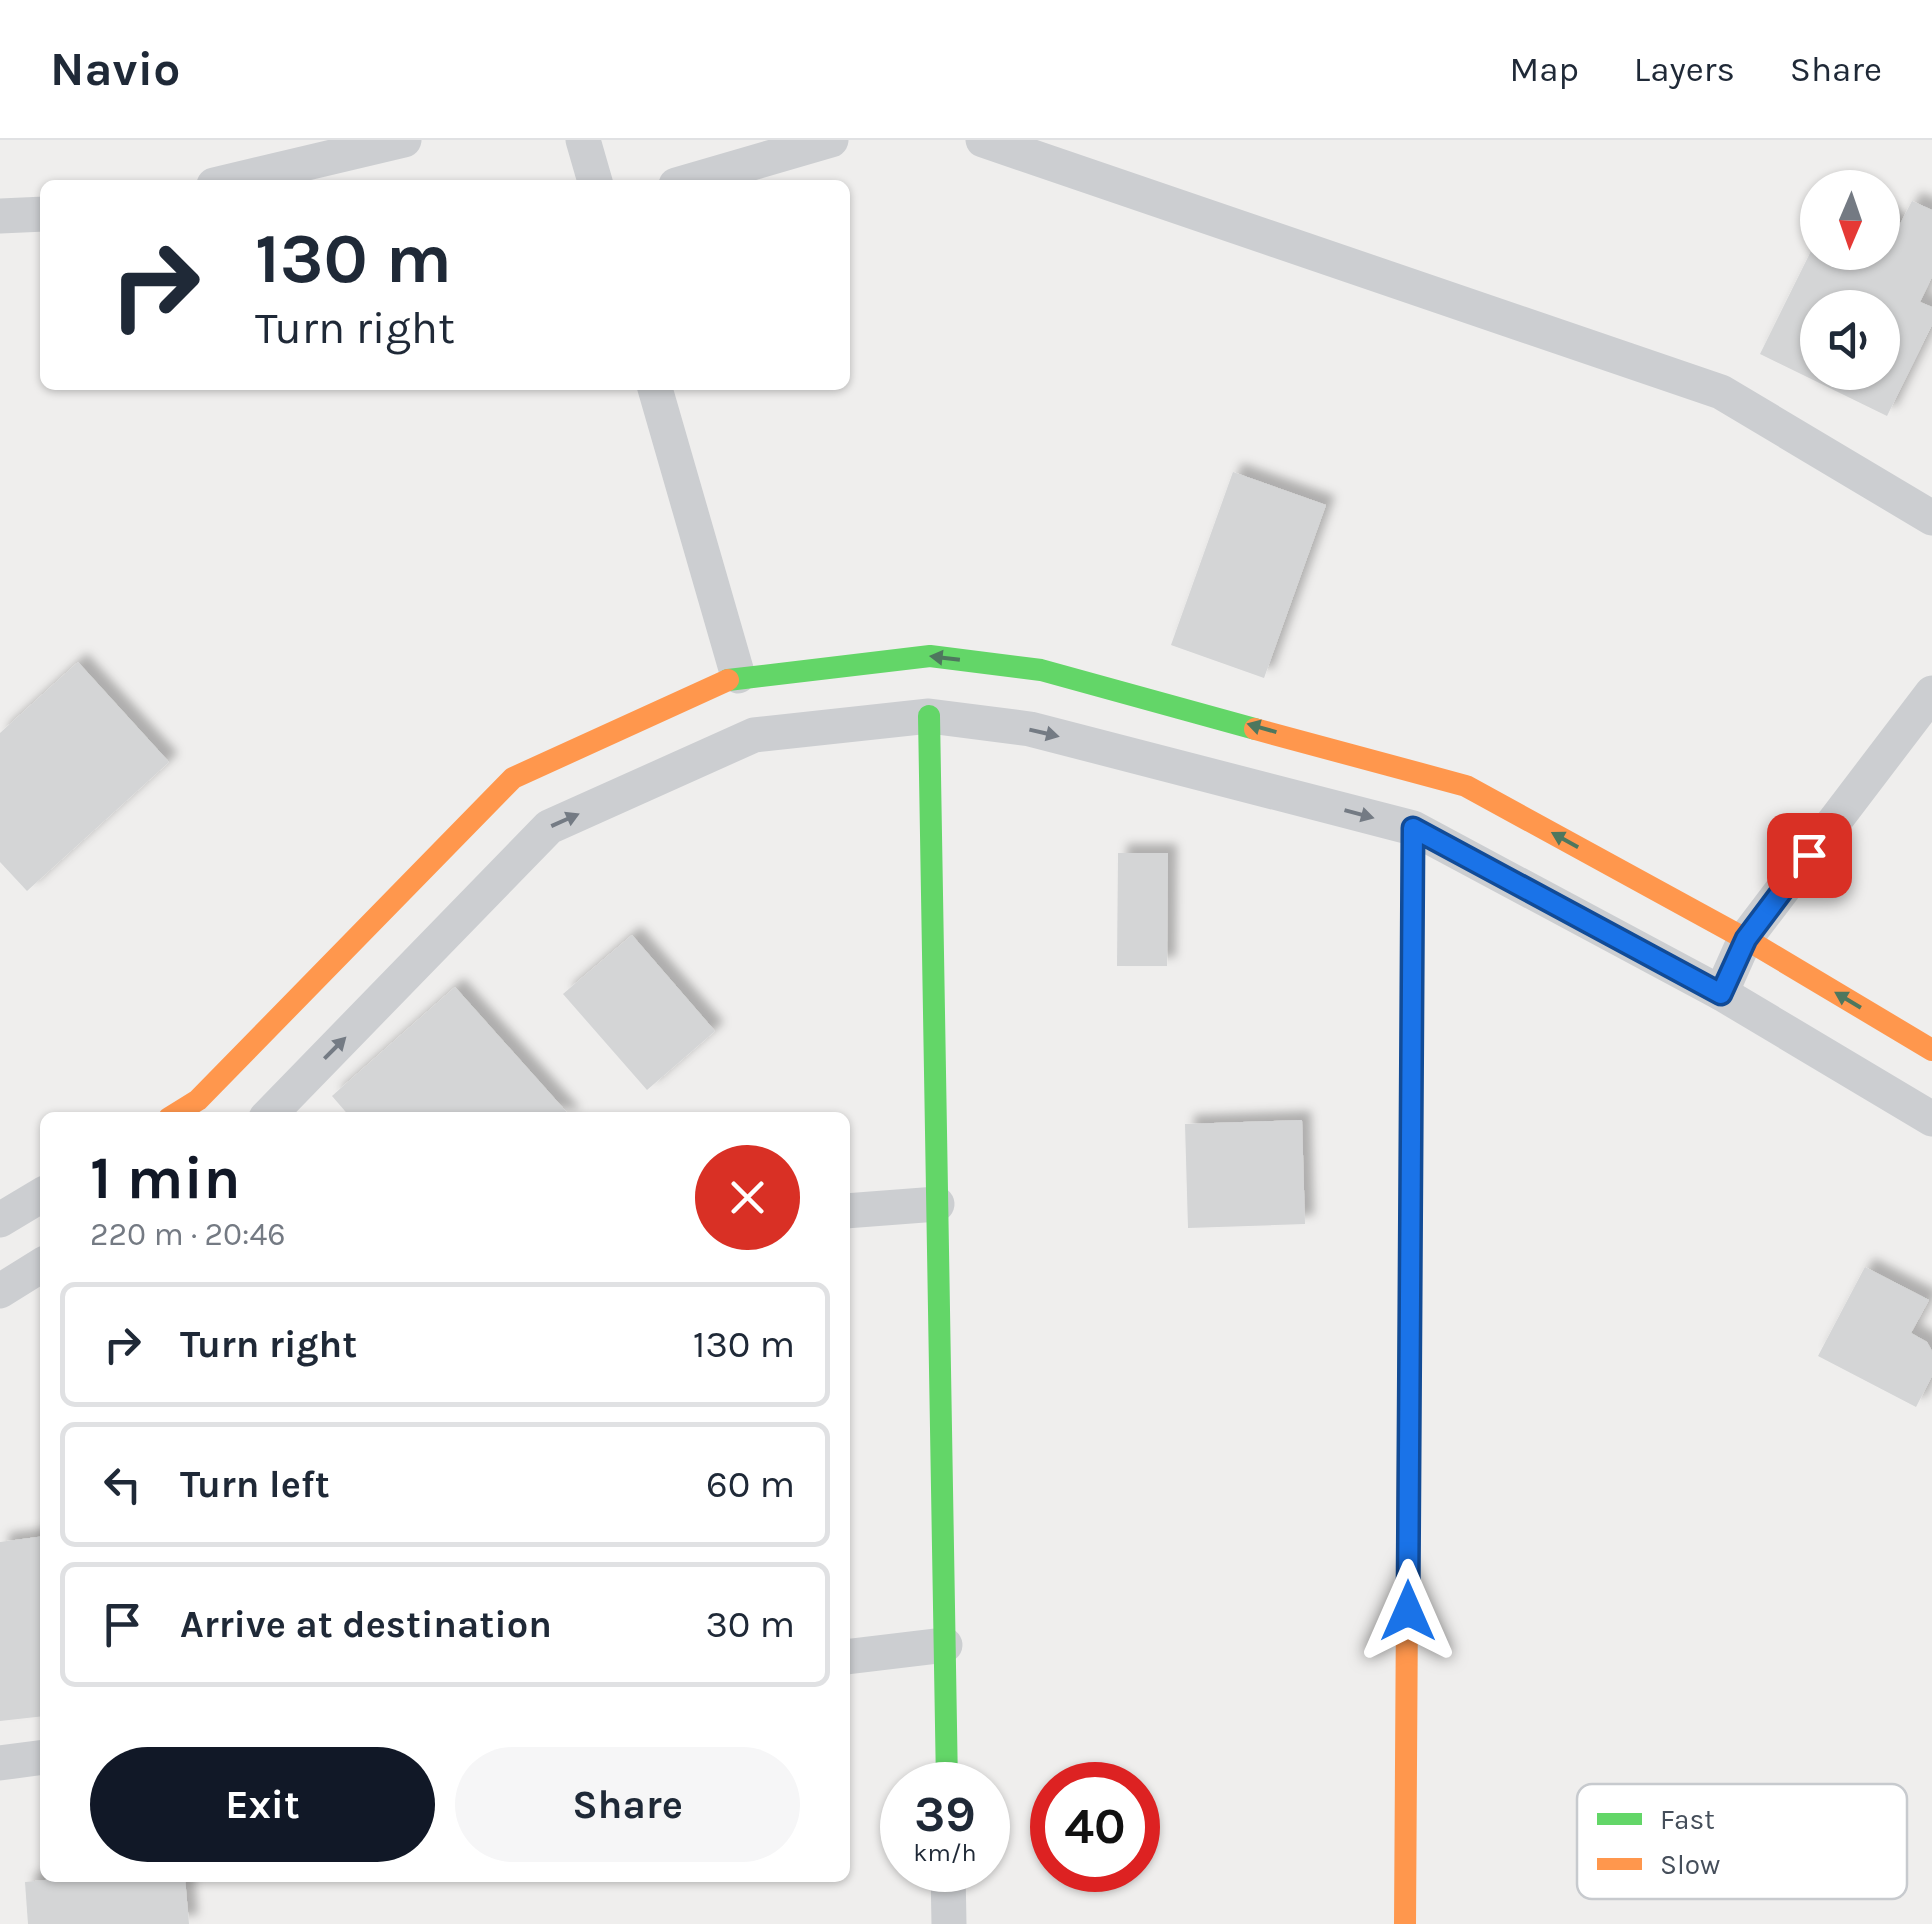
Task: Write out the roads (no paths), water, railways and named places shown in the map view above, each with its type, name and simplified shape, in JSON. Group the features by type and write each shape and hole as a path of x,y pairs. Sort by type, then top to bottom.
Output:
{"street":[{"path":"235,180 404,140"},
{"path":"583,140 595,180"},
{"path":"693,180 831,140"},
{"path":"983,140 1721,392 1932,518"},
{"path":"0,216 40,214"},
{"path":"655,390 738,676"},
{"path":"179,1112 198,1100 514,778 738,676 930,656 1041,670 1173,702 1466,786 1746,939 1932,1050"},
{"path":"1721,994 1746,939 1932,694"},
{"path":"930,716 947,1762"},
{"path":"272,1112 549,828 754,734 930,716 1030,729 1413,828 1721,994 1932,1119"},
{"path":"1405,1924 1413,828"},
{"path":"0,1220 40,1195"},
{"path":"850,1211 937,1204"},
{"path":"850,1656 944,1645"},
{"path":"0,1763 40,1758"},
{"path":"948,1892 949,1924"}]}
